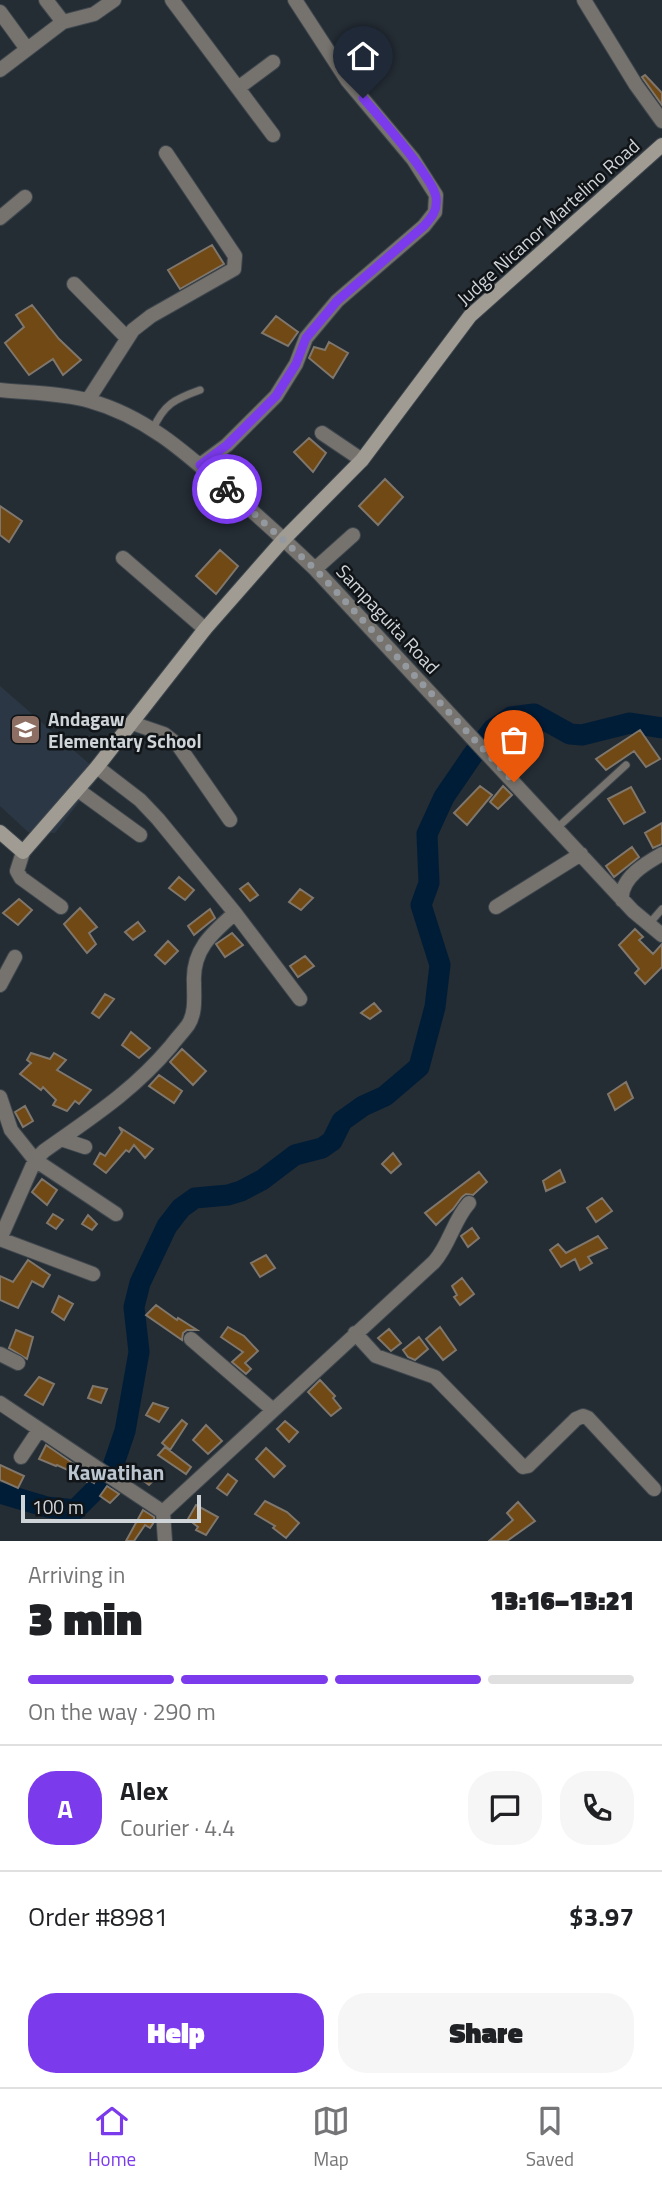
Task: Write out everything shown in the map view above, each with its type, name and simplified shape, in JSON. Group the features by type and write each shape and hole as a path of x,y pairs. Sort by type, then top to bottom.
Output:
{"street":[{"path":"46,0 63,22"},
{"path":"0,70 63,22 94,14 114,0"},
{"path":"200,465 227,445 276,396 296,364 306,338 337,301 424,226 435,212 436,195 413,159 347,80 295,0"},
{"path":"584,0 636,85 662,121"},
{"path":"175,1 273,135"},
{"path":"0,12 27,49"},
{"path":"238,88 273,62"},
{"name":"Judge Nicanor Martelino Road","path":"23,852 97,767 205,629 284,539 362,460 470,316 662,145"},
{"path":"88,400 133,330 151,316 234,269 235,256 166,153"},
{"path":"0,218 25,197"},
{"path":"74,284 127,338"},
{"name":"Sampaguita Road","path":"0,390 88,400 118,410 153,429 200,465 315,569 622,900 662,935"},
{"path":"322,433 362,460"},
{"path":"315,569 353,535"},
{"path":"124,558 205,629"},
{"path":"132,723 164,734 178,745 230,820"},
{"path":"97,767 140,800 235,913 300,999"},
{"path":"78,790 140,835"},
{"path":"0,832 23,852 17,871 21,878 61,908"},
{"path":"622,900 621,893 634,873 662,853"},
{"path":"496,907 581,854"},
{"path":"93,1274 0,1239 35,1160 143,1079 189,1024 194,1009 195,964 200,948 210,935 235,913"},
{"path":"0,985 15,957"},
{"path":"0,1097 11,1130 35,1160 116,1214"},
{"path":"61,1139 85,1147"},
{"path":"163,1512 434,1262 444,1251 459,1214 469,1203"},
{"path":"355,1333 376,1356 435,1377 523,1467 528,1466 576,1419 583,1416 588,1418 654,1489"},
{"path":"191,1339 273,1410"},
{"path":"0,1354 18,1363"},
{"path":"0,1403 163,1512"},
{"path":"22,1457 39,1430"},
{"path":"163,1512 165,1541"}],"lane":[{"path":"153,429 160,413 169,404 200,390"},
{"path":"557,828 625,765"},
{"path":"648,925 662,909"}],"shaded area":[{"name":"Andagaw Elementary School","path":"0,686 101,774 55,833 28,832 0,806"}],"building":[{"path":"645,75 662,93 662,105 642,77"},
{"path":"212,245 224,264 180,289 168,270"},
{"path":"32,305 59,339 81,360 63,375 53,359 29,375 5,343 24,327 16,315"},
{"path":"276,316 298,332 288,346 262,333"},
{"path":"329,342 348,353 333,378 309,358 314,347 325,350"},
{"path":"309,438 326,453 313,472 294,452"},
{"path":"385,479 403,497 378,525 359,506"},
{"path":"0,506 22,521 9,542 0,535"},
{"path":"220,550 238,566 216,594 196,576"},
{"path":"640,730 660,759 646,767 634,751 606,770 596,759"},
{"path":"480,786 492,795 467,825 454,813"},
{"path":"503,786 512,795 498,809 490,802"},
{"path":"631,787 645,812 624,824 608,799"},
{"path":"662,823 662,844 653,848 645,833"},
{"path":"632,847 639,857 614,877 606,866"},
{"path":"179,877 194,890 185,900 169,888"},
{"path":"248,883 258,895 250,901 240,889"},
{"path":"300,889 313,898 301,910 289,902"},
{"path":"19,899 32,910 18,925 3,913"},
{"path":"80,908 97,927 89,933 96,944 87,953 64,924"},
{"path":"210,909 215,918 194,935 188,926"},
{"path":"138,922 145,931 133,940 125,932"},
{"path":"635,929 643,937 639,940 653,954 662,944 662,967 645,984 635,973 639,969 619,945"},
{"path":"232,933 243,945 225,957 216,944"},
{"path":"168,941 178,951 165,964 155,955"},
{"path":"305,956 314,966 298,977 290,966"},
{"path":"105,994 114,999 99,1018 92,1013"},
{"path":"374,1003 381,1011 370,1019 361,1013"},
{"path":"131,1032 150,1048 139,1058 122,1045"},
{"path":"182,1049 206,1071 193,1085 170,1062"},
{"path":"31,1053 50,1059 54,1053 66,1060 57,1070 91,1090 79,1104 75,1101 67,1111 53,1105 56,1100 43,1087 41,1090 20,1074 31,1063 27,1060"},
{"path":"159,1075 182,1091 174,1103 149,1086"},
{"path":"626,1082 633,1098 615,1110 608,1094"},
{"path":"25,1106 33,1121 23,1127 15,1112"},
{"path":"119,1127 153,1149 145,1158 134,1145 129,1152 126,1150 106,1173 94,1164 100,1153 105,1156 122,1132"},
{"path":"393,1153 401,1164 391,1173 382,1164"},
{"path":"560,1170 565,1182 546,1191 543,1181"},
{"path":"479,1172 487,1182 473,1195 466,1194 462,1197 436,1225 425,1213"},
{"path":"42,1179 57,1190 47,1205 32,1192"},
{"path":"602,1198 612,1211 596,1222 587,1208"},
{"path":"53,1214 63,1220 56,1229 47,1223"},
{"path":"88,1215 97,1224 92,1230 82,1224"},
{"path":"472,1228 479,1238 468,1247 461,1236"},
{"path":"598,1236 607,1248 588,1257 592,1263 580,1270 575,1259 561,1267 550,1250 558,1244 566,1253"},
{"path":"266,1255 275,1268 260,1277 251,1263"},
{"path":"28,1260 50,1275 43,1287 32,1281 18,1308 0,1300 0,1276 13,1282"},
{"path":"462,1278 474,1294 460,1305 454,1297 457,1295 452,1286"},
{"path":"59,1296 73,1304 64,1320 52,1312"},
{"path":"156,1305 197,1330 187,1330 183,1333 182,1340 146,1315"},
{"path":"228,1327 244,1336 258,1351 245,1363 251,1369 246,1374 232,1362 243,1352 221,1337"},
{"path":"440,1327 456,1350 443,1360 426,1339"},
{"path":"389,1329 401,1343 391,1351 378,1338"},
{"path":"16,1330 33,1337 27,1359 9,1348"},
{"path":"419,1337 428,1349 415,1360 408,1357 403,1350"},
{"path":"39,1377 54,1384 43,1405 25,1395"},
{"path":"320,1380 335,1396 333,1398 341,1408 331,1416 308,1392"},
{"path":"93,1386 107,1389 101,1403 88,1398"},
{"path":"153,1403 168,1408 159,1422 146,1415"},
{"path":"182,1420 187,1424 170,1450 162,1443"},
{"path":"285,1421 298,1432 289,1442 277,1429"},
{"path":"206,1425 222,1441 208,1454 193,1440"},
{"path":"46,1445 96,1479 94,1483 39,1459"},
{"path":"165,1447 191,1467 186,1474 158,1455"},
{"path":"266,1448 285,1466 274,1477 256,1459"},
{"path":"0,1465 24,1476 18,1488 0,1480"},
{"path":"148,1469 158,1476 149,1485 140,1478"},
{"path":"228,1474 237,1481 227,1495 217,1488"},
{"path":"107,1486 119,1494 110,1503 100,1496"},
{"path":"265,1501 287,1512 299,1523 286,1538 273,1528 275,1526 255,1514"},
{"path":"518,1502 535,1521 507,1541 489,1541 513,1520 507,1513"},
{"path":"196,1505 218,1517 206,1535 196,1530 198,1527 188,1519"},
{"path":"143,1510 154,1517 154,1522 150,1528 145,1525 134,1541 126,1541"}],"waterway":[{"path":"112,1469 125,1431 139,1352 134,1307 140,1283 167,1226 181,1208 195,1198 241,1191 262,1180 295,1155 322,1148 332,1141 342,1121 363,1106 385,1096 419,1067 435,1007 440,965 421,905 429,883 427,834 444,797 472,756 493,729 511,717 534,714 570,734 582,735 630,723 662,728"},
{"path":"0,1493 47,1507 75,1510 106,1479"}],"way so far":[{"path":"227,489 315,569 514,782"}],"place":[{"name":"Andagaw Elementary School","path":"25,730"}],"district":[{"name":"Kawatihan","path":"116,1473"}],"route":[{"path":"227,489 200,465 227,445 276,396 296,364 306,338 337,301 424,226 435,212 436,195 413,159 363,98"}]}
